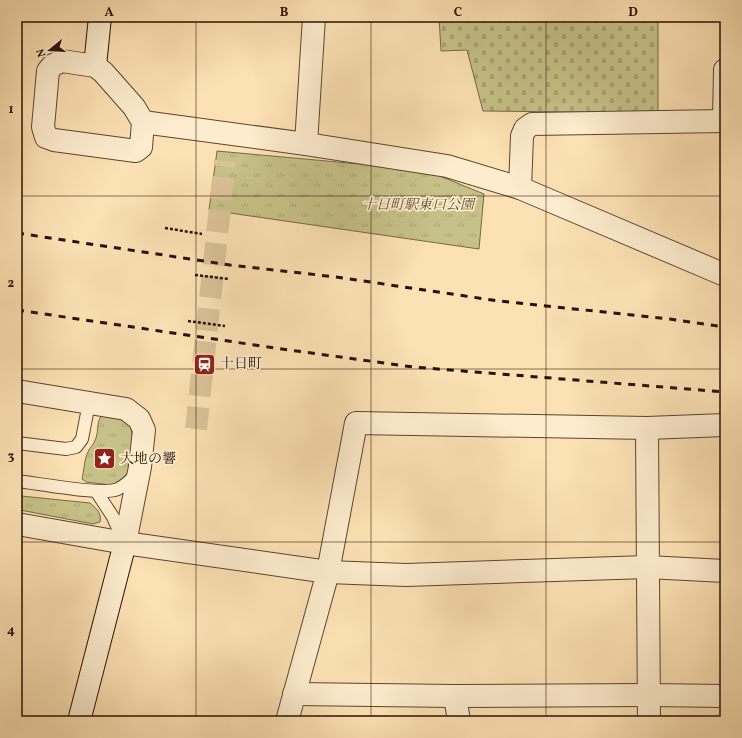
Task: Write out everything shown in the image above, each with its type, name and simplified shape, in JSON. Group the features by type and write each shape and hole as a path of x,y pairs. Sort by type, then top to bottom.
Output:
{"street":[{"path":"95,66 100,17"},
{"path":"306,144 314,17"},
{"path":"62,61 95,66 103,72 134,107 144,122 141,147 136,151 54,140 46,137 43,127 43,120 48,71 53,65 62,61"},
{"path":"520,188 522,136 525,129 532,124 725,121 725,70"},
{"path":"144,122 306,144 448,166 520,188 725,275"},
{"path":"17,391 126,410 139,419 144,430 140,467 125,543 79,721"},
{"path":"287,721 328,572 356,423 647,428 725,425"},
{"path":"647,428 649,721"},
{"path":"17,524 125,543 328,572 406,575 647,567 725,571"},
{"path":"294,694 455,696 649,694 725,696"},
{"path":"455,696 459,721"}],"lane":[{"path":"17,443 66,449 76,447 82,439 89,403"},
{"path":"17,481 103,492 117,489 131,480 140,467"},
{"path":"96,491 113,517 125,543"}],"path":[{"path":"165,228 202,234"},
{"path":"195,275 230,279"},
{"path":"188,321 225,326"}],"green space":[{"path":"439,17 658,17 658,113 483,111 467,50 441,51"},
{"path":"722,135 725,135 725,257"},
{"name":"十日町駅東口公園","path":"217,151 425,170 484,194 479,249 209,210"},
{"path":"102,415 116,415 130,425 134,441 131,467 126,476 117,483 110,485 86,482 82,479 86,457 95,440 98,423"},
{"path":"21,496 90,503 99,513 100,522 93,524 20,510"}],"tunnel":[{"path":"196,429 225,161"}],"railway":[{"path":"17,233 230,265 336,277 499,301 670,319 725,327"},
{"path":"17,310 413,367 725,392"}],"place":[{"name":"十日町","path":"205,364"},
{"name":"大地の響","path":"104,459"}]}
